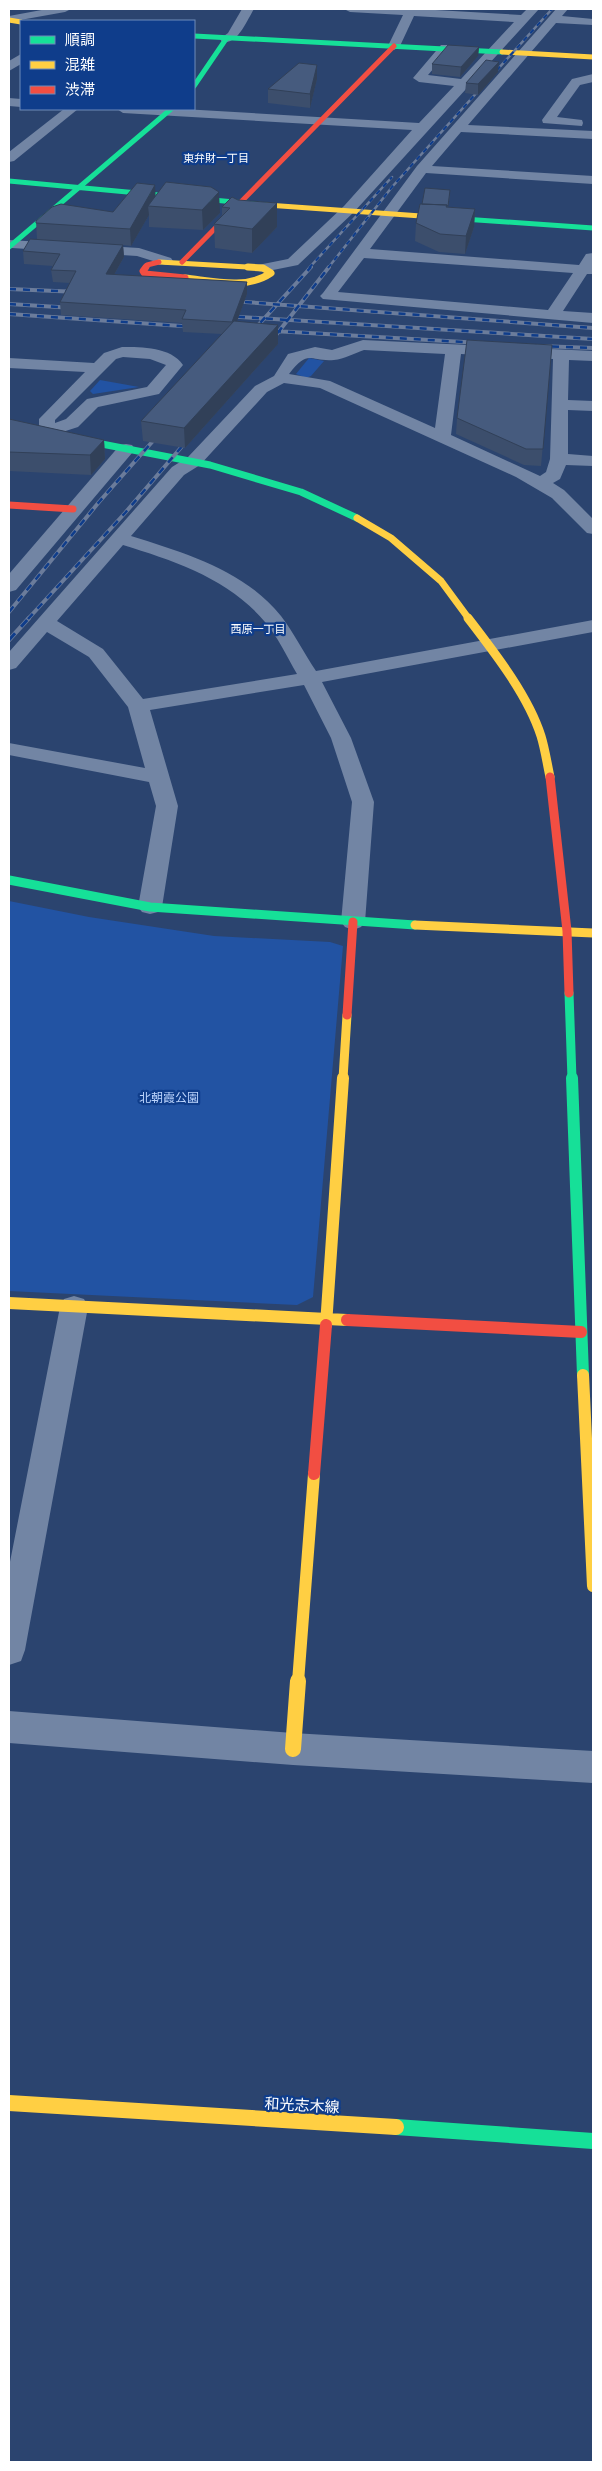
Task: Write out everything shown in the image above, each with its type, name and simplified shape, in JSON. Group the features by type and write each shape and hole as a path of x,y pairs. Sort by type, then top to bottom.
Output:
{"street":[{"path":"9,19 65,9"},
{"path":"57,20 65,9"},
{"path":"198,75 226,38 232,35 248,9"},
{"path":"350,9 412,10 524,19"},
{"path":"264,268 270,271 267,278 253,283 153,276 143,272 147,265 166,261 264,268 293,262 349,209 422,127 534,9"},
{"path":"562,9 422,169 328,296 593,318"},
{"path":"182,262 394,46 412,10"},
{"path":"552,19 593,22"},
{"path":"195,36 495,50 593,57"},
{"path":"445,48 419,78 465,83"},
{"path":"593,78 576,82 548,120 593,125"},
{"path":"9,158 71,110"},
{"path":"11,245 170,110 422,127"},
{"path":"458,128 593,135"},
{"path":"422,169 593,180"},
{"path":"9,181 239,203 349,209 388,214 593,228"},
{"path":"11,245 139,252 166,261"},
{"path":"553,314 588,269 593,252"},
{"path":"360,253 588,269"},
{"path":"284,378 281,374 294,357 315,352 333,355 363,345 593,356"},
{"path":"442,436 454,349"},
{"path":"122,352 163,357 169,359 175,365 161,384 148,393 93,404 72,423 47,432 47,419 110,356 122,352"},
{"path":"541,483 554,475 559,459 558,404 561,354"},
{"path":"324,384 324,378 335,358 333,355"},
{"path":"9,362 97,368"},
{"path":"9,664 178,471 194,461 261,389 273,381 284,378 324,384 442,436 541,483 558,494 593,529"},
{"path":"74,392 77,398 93,404"},
{"path":"558,404 593,406"},
{"path":"9,426 194,461 302,492 362,520 391,538 442,581 516,686 541,735 553,792 566,931 587,1333 593,1586"},
{"path":"9,586 126,449"},
{"path":"559,459 593,461"},
{"path":"9,505 73,509"},
{"path":"120,538 186,559 238,586 274,619 310,678 342,738 363,802 293,1749"},
{"path":"46,622 96,653 138,706 168,806 150,907"},
{"path":"138,706 310,678 593,626"},
{"path":"9,749 158,777"},
{"path":"9,880 150,907 353,922 593,933"},
{"path":"9,1303 587,1333"},
{"path":"9,1650 74,1307"},
{"path":"9,1727 293,1749 593,1767"},
{"name":"和光志木線","path":"9,2103 342,2122 593,2141"}],"green space":[{"path":"309,358 324,361 311,376 306,378 296,374"},
{"path":"100,380 139,387 93,394 90,391"},
{"name":"北朝霞公園","path":"9,901 89,917 214,936 330,942 343,946 313,1297 297,1305 9,1291"}],"building":[{"path":"448,45 479,47 461,67 432,64"},
{"path":"486,60 499,62 478,84 466,83"},
{"path":"299,63 317,65 310,94 268,89"},
{"path":"166,182 211,187 219,192 202,210 148,206"},
{"path":"137,183 155,185 130,229 36,223 52,207 61,204 113,212"},
{"path":"425,188 450,190 448,206 422,204"},
{"path":"232,197 238,200 277,203 252,229 214,224 230,208 222,207"},
{"path":"420,204 475,209 466,236 440,234 416,223"},
{"path":"30,239 123,245 106,274 247,282 232,322 182,319 186,310 60,302 76,271 51,270 60,254 23,251"},
{"path":"234,321 278,325 184,428 141,421"},
{"path":"467,340 552,345 543,449 526,449 457,418"},
{"path":"9,419 104,440 90,455 9,452"}],"railway":[{"path":"328,268 392,187 552,9"},
{"path":"309,268 392,177"},
{"path":"277,304 311,267"},
{"path":"299,306 329,267"},
{"path":"9,289 79,292"},
{"path":"231,301 277,304"},
{"path":"9,304 74,308"},
{"path":"264,319 277,304"},
{"path":"277,304 299,306"},
{"path":"288,320 299,306"},
{"path":"299,306 593,328"},
{"path":"9,314 196,327"},
{"path":"224,316 264,319"},
{"path":"251,333 264,319"},
{"path":"264,319 288,320"},
{"path":"279,331 288,320"},
{"path":"288,320 593,339"},
{"path":"274,331 279,331"},
{"path":"269,344 279,331"},
{"path":"279,331 481,343"},
{"path":"538,346 593,348"},
{"path":"9,612 99,502 160,433"},
{"path":"28,619 125,513 190,437"},
{"path":"9,640 29,618"}],"traffic: fast":[{"path":"195,36 502,52"},
{"path":"195,85 226,39"},
{"path":"9,247 170,110"},
{"path":"9,181 267,205"},
{"path":"463,219 593,228"},
{"path":"9,426 210,465 301,492 357,518"},
{"path":"9,880 150,907 415,925"},
{"path":"569,993 583,1375"},
{"path":"396,2127 593,2141"}],"traffic: slow":[{"path":"9,20 20,22"},
{"path":"502,52 593,57"},
{"path":"267,205 463,219"},
{"path":"159,262 263,268 271,273 263,278 243,283 185,278"},
{"path":"357,518 391,538 441,581 497,657 528,707 541,735 550,777"},
{"path":"415,925 593,933"},
{"path":"326,1325 347,1015"},
{"path":"9,1303 347,1320"},
{"path":"583,1375 593,1586"},
{"path":"293,1749 314,1474"},
{"path":"9,2103 396,2127"}],"traffic: jam":[{"path":"182,262 394,46"},
{"path":"159,262 147,265 143,271 145,274 185,278"},
{"path":"9,505 73,509"},
{"path":"550,777 567,931 569,993"},
{"path":"347,1015 353,922"},
{"path":"347,1320 581,1332"},
{"path":"314,1474 326,1325"}],"district":[{"name":"東弁財一丁目","path":"216,157"},
{"name":"西原一丁目","path":"258,628"}]}
